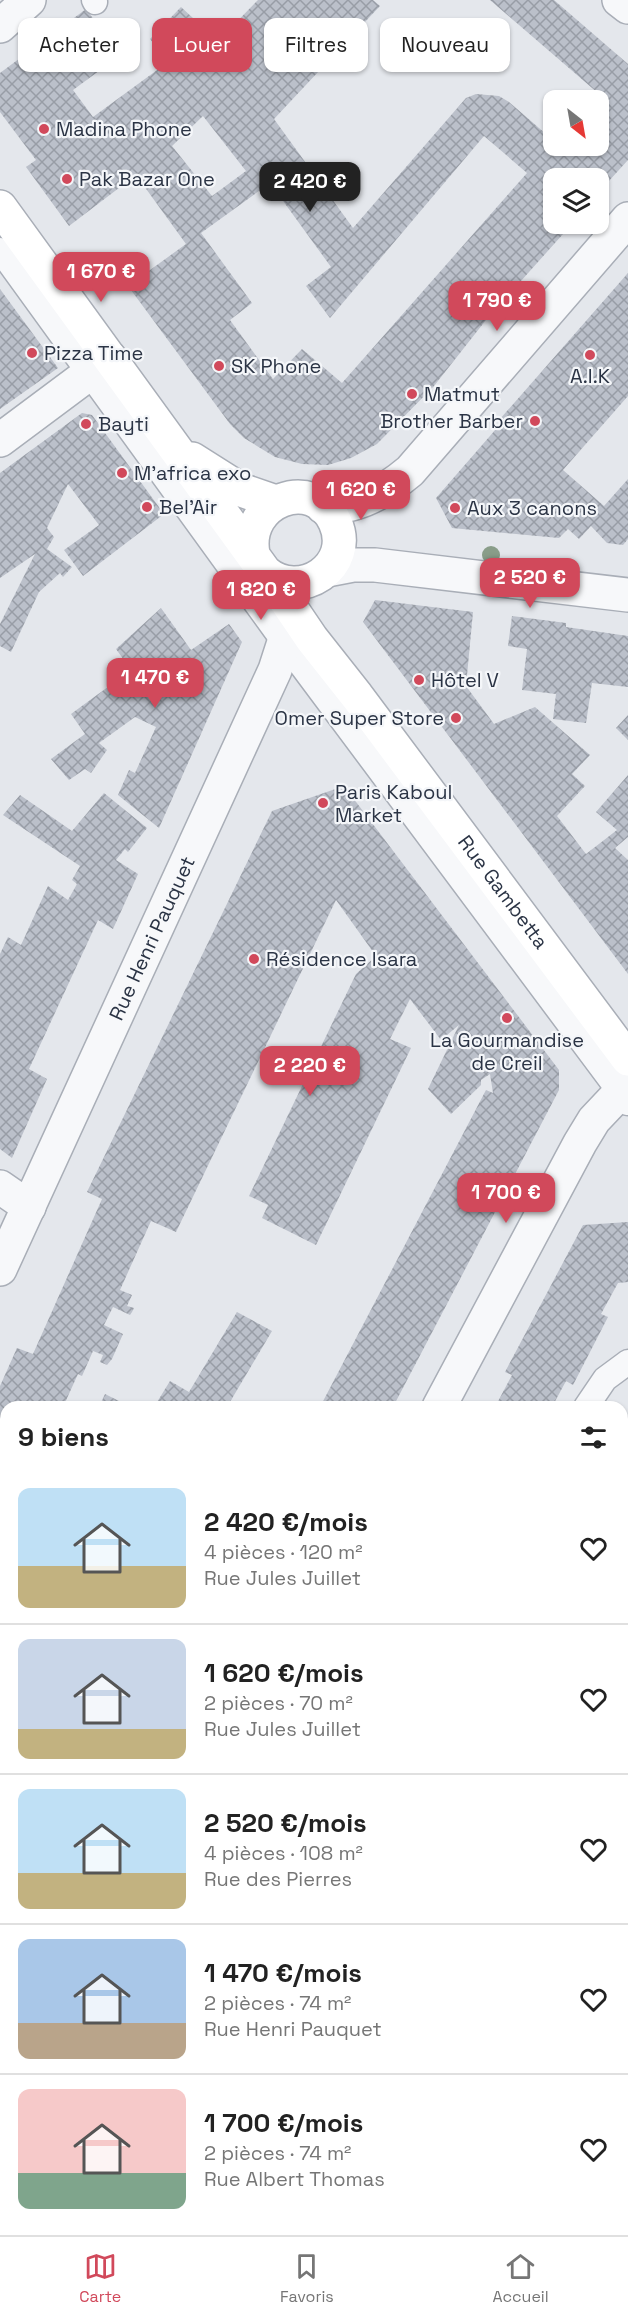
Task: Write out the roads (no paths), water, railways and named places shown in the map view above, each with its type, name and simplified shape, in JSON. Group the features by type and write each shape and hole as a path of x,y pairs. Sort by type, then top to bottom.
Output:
{"main road":[{"name":"Rue Gambetta","path":"0,207 99,366 191,458 215,476 256,496 276,502"},
{"name":"Rue Gambetta","path":"161,429 270,577 323,654 357,696 628,1059"},
{"path":"300,498 323,507 335,522 339,534 337,553 323,574 298,585 270,577 254,527 265,509 276,502 300,498"},
{"name":"Rue Gambetta","path":"323,574 320,623 329,647 357,696"}],"street":[{"path":"0,26 29,0"},
{"path":"619,0 628,8"},
{"path":"323,507 348,506 367,499 410,471 628,219"},
{"path":"0,440 99,366"},
{"path":"323,574 353,565 375,565 628,595"},
{"name":"Rue Henri Pauquet","path":"0,1269 210,808 252,723 284,642 270,577"},
{"path":"442,1401 580,1143 594,1120 625,1093"},
{"path":"0,1187 29,1207"}],"lane":[{"path":"0,250 99,366 284,642 625,1093"},
{"path":"590,1401 605,1379 628,1362"}],"place":[{"name":"Madina Phone","path":"44,129"},
{"name":"Pak Bazar One","path":"67,179"},
{"name":"Pizza Time","path":"32,353"},
{"name":"A.I.K","path":"590,355"},
{"name":"SK Phone","path":"219,366"},
{"name":"Matmut","path":"412,394"},
{"name":"Brother Barber","path":"535,421"},
{"name":"Bayti","path":"86,424"},
{"name":"M'africa exo","path":"122,473"},
{"name":"Bel'Air","path":"147,507"},
{"name":"Aux 3 canons","path":"455,508"},
{"name":"Hôtel V","path":"419,680"},
{"name":"Omer Super Store","path":"456,718"},
{"name":"Paris Kaboul Market","path":"323,803"},
{"name":"Résidence Isara","path":"254,959"},
{"name":"La Gourmandise de Creil","path":"507,1018"}]}
